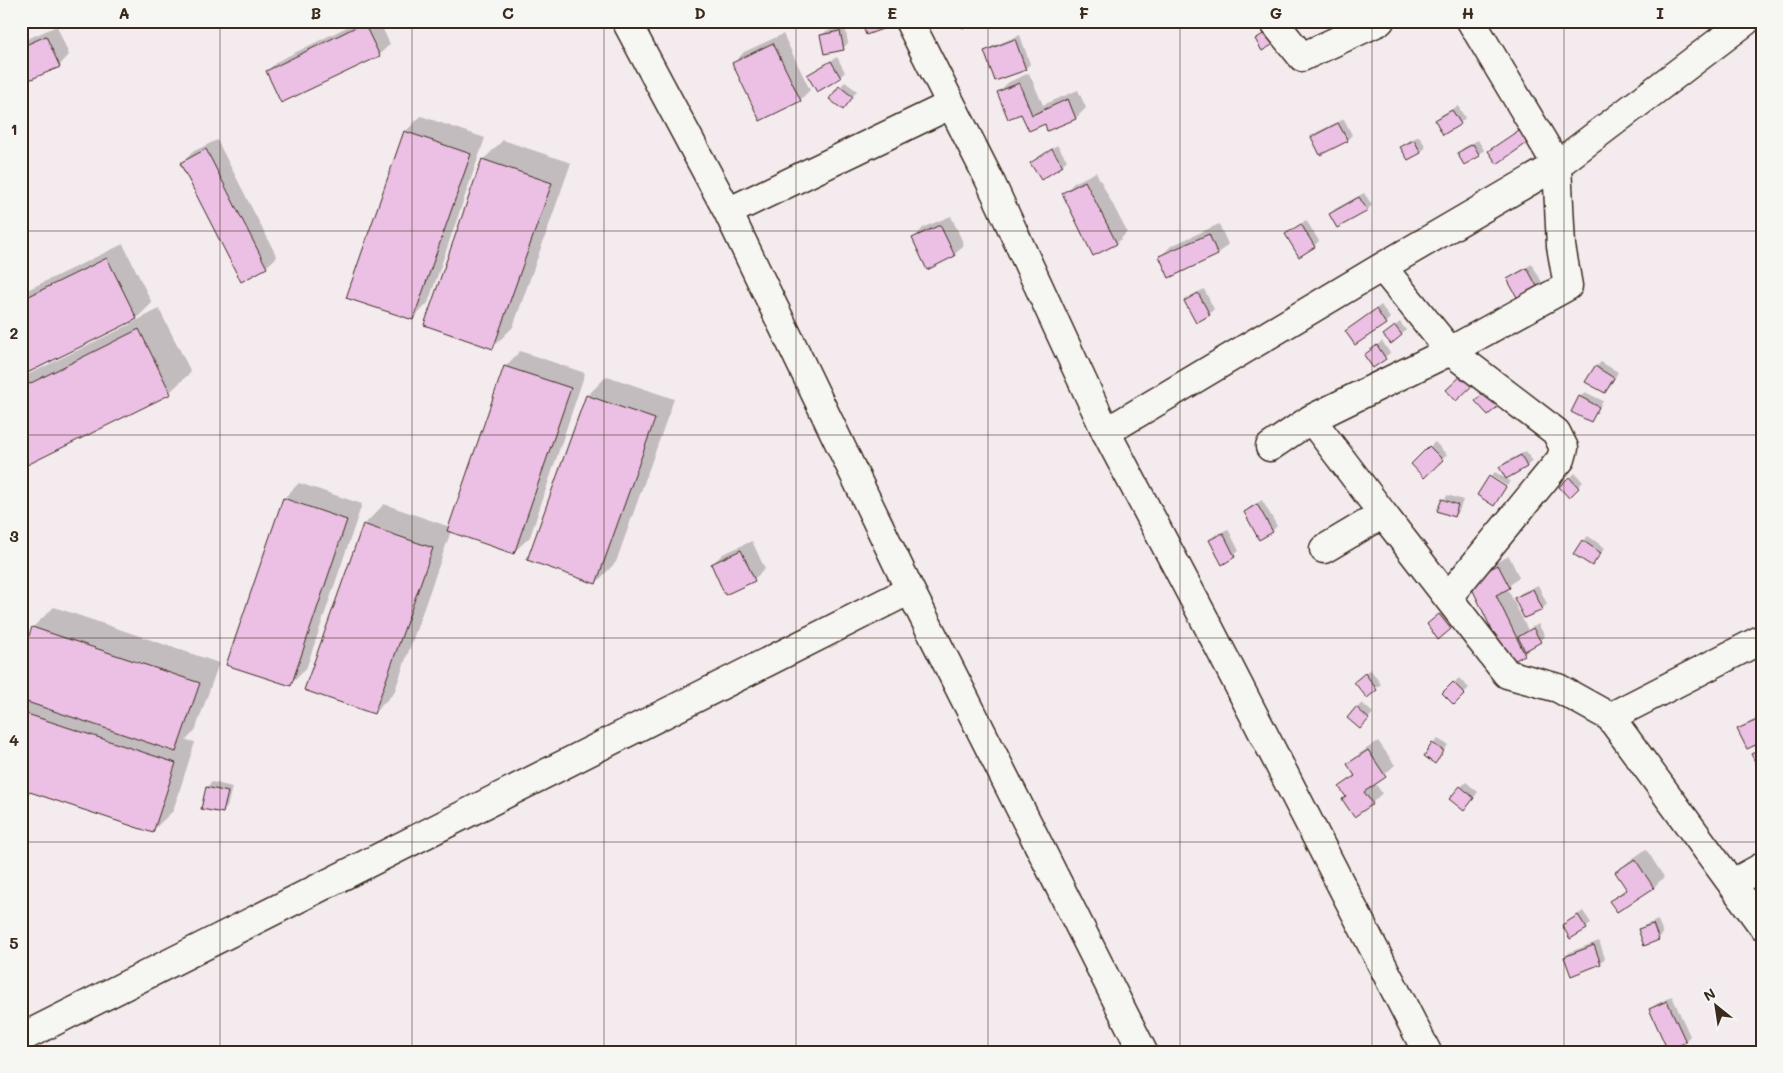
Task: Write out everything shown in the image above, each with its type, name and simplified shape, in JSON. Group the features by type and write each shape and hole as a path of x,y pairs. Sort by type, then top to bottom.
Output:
{"street":[{"path":"626,21 728,212 910,590 1143,1052"},
{"path":"909,21 989,179 1106,432 1427,1052"},
{"path":"1273,21 1302,58 1380,21"},
{"path":"1270,447 1311,419 1450,351 1568,286 1561,246 1557,165 1470,21"},
{"path":"1106,432 1557,165 1746,21"},
{"path":"728,212 950,105"},
{"path":"1382,267 1450,351 1556,432 1564,448 1560,460 1448,598"},
{"path":"1311,419 1507,674 1558,688 1610,716 1762,925"},
{"path":"1324,549 1383,514"},
{"path":"21,1038 910,590"},
{"path":"1610,716 1762,639"},
{"path":"1733,883 1762,867"}],"building":[{"path":"861,21 886,21 888,27 866,35"},
{"path":"959,21 974,21 963,28"},
{"path":"364,23 380,56 281,103 266,71"},
{"path":"1270,30 1277,42 1262,51 1255,39"},
{"path":"840,31 844,50 824,54 820,35"},
{"path":"46,36 60,67 29,80 21,63 21,47"},
{"path":"1015,39 1026,70 995,81 984,51"},
{"path":"773,43 801,101 760,121 732,63"},
{"path":"831,61 841,78 817,92 807,75"},
{"path":"1019,83 1032,115 1068,99 1076,119 1047,131 1045,124 1029,131 1021,114 1008,119 997,92"},
{"path":"839,86 853,97 843,110 829,99"},
{"path":"1452,110 1461,124 1443,135 1435,120"},
{"path":"1338,123 1348,141 1320,155 1311,137"},
{"path":"1522,128 1530,141 1497,164 1488,151"},
{"path":"404,131 471,154 413,320 346,298"},
{"path":"1414,140 1421,153 1408,160 1400,147"},
{"path":"1473,144 1480,156 1464,165 1457,153"},
{"path":"206,149 267,268 241,282 180,163"},
{"path":"1052,149 1063,166 1041,180 1030,163"},
{"path":"482,159 552,183 493,349 424,325"},
{"path":"1085,181 1117,244 1093,256 1062,193"},
{"path":"1359,197 1368,211 1337,228 1329,214"},
{"path":"1301,224 1315,247 1299,257 1285,234"},
{"path":"940,225 955,256 927,270 912,238"},
{"path":"1209,234 1218,255 1169,278 1159,256"},
{"path":"107,258 137,319 21,376 21,300"},
{"path":"1527,268 1539,290 1519,301 1507,279"},
{"path":"1198,293 1210,315 1196,323 1184,301"},
{"path":"1376,309 1386,324 1355,345 1345,331"},
{"path":"1395,326 1402,335 1391,344 1383,335"},
{"path":"139,329 171,394 21,468 21,388"},
{"path":"1377,345 1386,359 1373,368 1364,355"},
{"path":"504,366 571,388 514,554 447,531"},
{"path":"1595,366 1614,378 1605,393 1585,382"},
{"path":"1465,372 1475,383 1456,401 1446,390"},
{"path":"1489,389 1501,404 1488,415 1475,401"},
{"path":"586,395 655,419 596,584 527,560"},
{"path":"1579,396 1599,407 1591,422 1571,412"},
{"path":"1429,446 1443,460 1424,478 1411,464"},
{"path":"1521,455 1527,467 1506,479 1499,467"},
{"path":"1489,476 1506,487 1494,506 1477,495"},
{"path":"1569,477 1579,488 1569,498 1559,487"},
{"path":"283,498 347,520 291,686 226,665"},
{"path":"1442,499 1458,505 1454,517 1437,511"},
{"path":"1257,504 1273,532 1259,540 1244,512"},
{"path":"363,524 433,548 374,714 304,690"},
{"path":"1223,533 1235,557 1222,565 1209,540"},
{"path":"1582,540 1601,553 1592,566 1573,554"},
{"path":"741,550 755,581 725,595 711,564"},
{"path":"1498,565 1510,588 1496,595 1525,655 1508,664 1468,580"},
{"path":"1533,589 1543,610 1524,618 1514,598"},
{"path":"1439,614 1451,629 1438,640 1427,624"},
{"path":"32,627 200,683 176,752 21,700 21,658"},
{"path":"1533,628 1541,642 1525,651 1518,637"},
{"path":"1365,673 1377,690 1367,698 1354,682"},
{"path":"1453,682 1465,694 1454,705 1442,693"},
{"path":"1356,707 1369,719 1360,729 1347,718"},
{"path":"21,712 176,763 153,833 21,789"},
{"path":"1762,718 1762,742 1747,749 1737,729"},
{"path":"1432,743 1444,751 1435,764 1424,756"},
{"path":"1762,749 1762,775 1751,754"},
{"path":"1368,750 1386,777 1364,792 1373,804 1354,817 1342,799 1346,797 1339,787 1355,776 1347,764"},
{"path":"1460,786 1474,798 1464,811 1449,799"},
{"path":"206,787 228,792 223,813 201,809"},
{"path":"1635,859 1654,888 1617,912 1609,901 1627,890 1615,872"},
{"path":"1578,915 1587,929 1570,939 1562,925"},
{"path":"1653,924 1659,940 1644,946 1638,929"},
{"path":"1594,945 1601,964 1571,976 1564,957"},
{"path":"1667,1001 1686,1042 1668,1051 1649,1009"}]}
